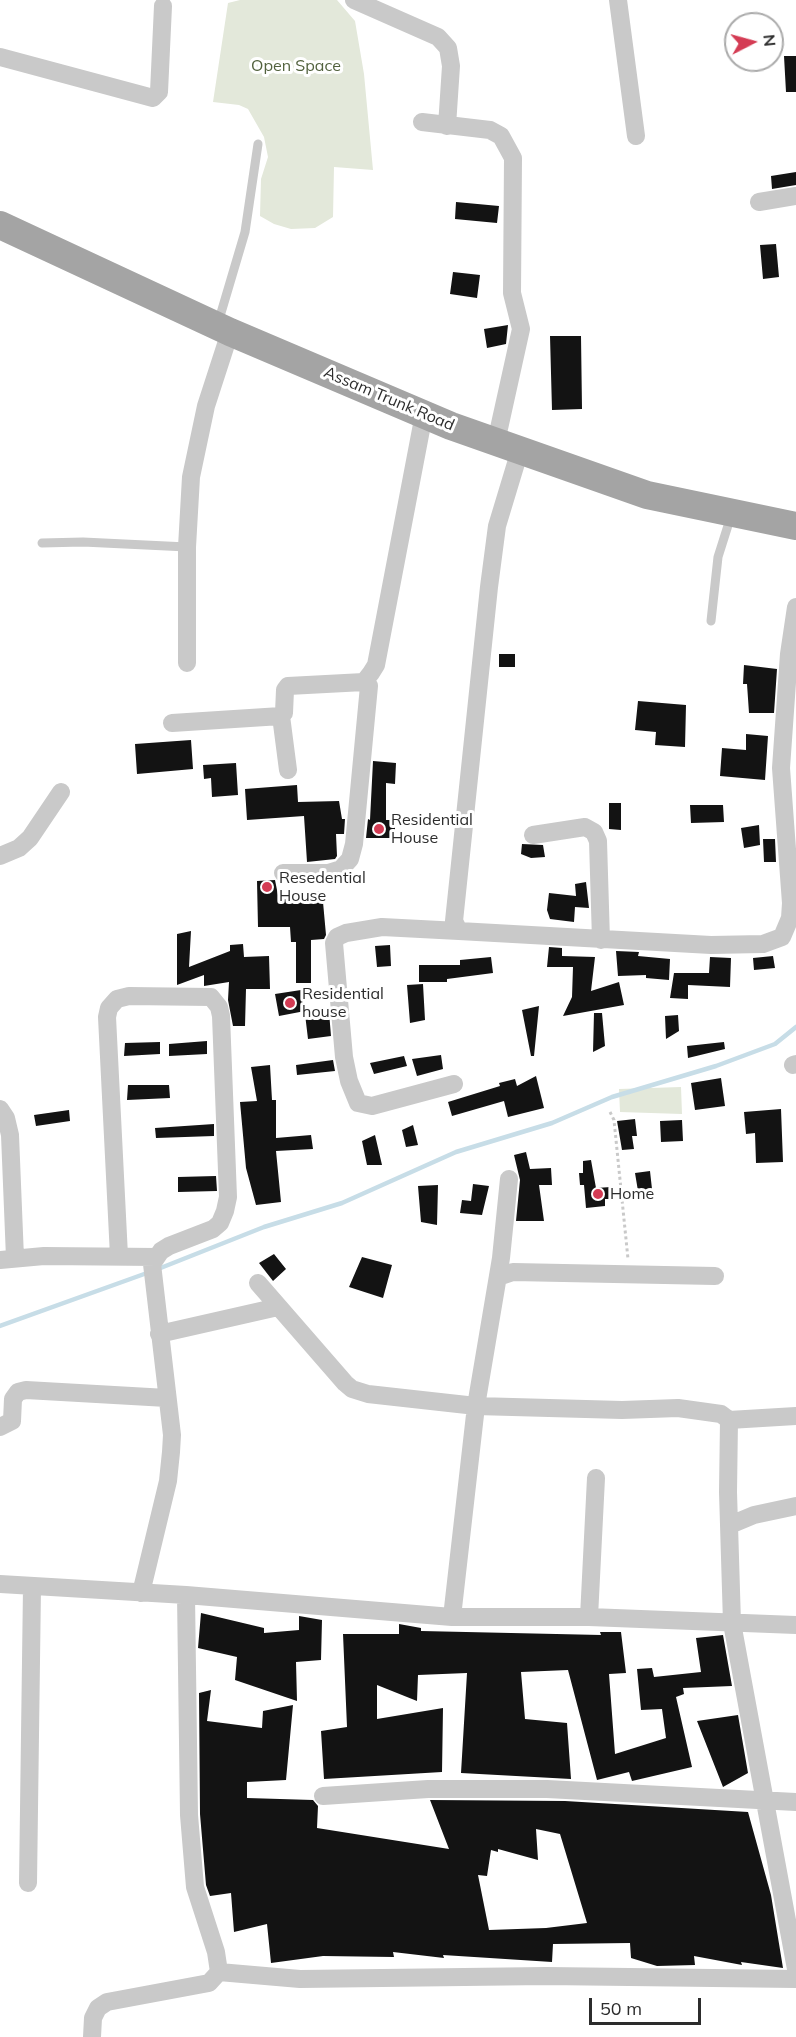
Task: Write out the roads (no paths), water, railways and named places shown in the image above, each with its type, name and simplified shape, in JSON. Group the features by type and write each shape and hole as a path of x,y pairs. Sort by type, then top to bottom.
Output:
{"main road":[{"name":"Assam Trunk Road","path":"0,225 224,329 424,414 508,446 647,495 796,526"}],"street":[{"path":"354,0 438,37 448,48 451,66 447,126"},
{"path":"618,0 636,136"},
{"path":"0,57 153,98 159,92 163,6"},
{"path":"422,122 490,130 501,136 513,158 512,293 522,329 489,587 454,921 459,931"},
{"path":"759,202 796,196"},
{"path":"187,663 187,547 194,458 224,329"},
{"path":"364,682 375,665 424,414"},
{"path":"454,1084 372,1106 358,1103 349,1081 344,1057 334,943 337,937 358,929 382,927 701,945 763,944 782,937 786,930 791,903 781,768 789,654 796,607"},
{"path":"283,873 328,873 341,868 350,859 354,844 369,686 364,682 288,686 285,690 284,713 281,717 288,770"},
{"path":"172,723 281,717"},
{"path":"0,856 19,848 30,838 61,792"},
{"path":"533,834 585,827 594,832 598,841 601,940"},
{"path":"119,1256 107,1017 109,1008 117,999 129,996 202,995 211,997 216,1002 221,1017 228,1197 220,1223 213,1229 169,1246 155,1260 159,1334 172,1435 168,1481 141,1593"},
{"path":"0,1109 6,1118 10,1135 8,1259 119,1256 155,1260"},
{"path":"452,1617 476,1406 498,1277 508,1179"},
{"path":"498,1277 513,1272 716,1276"},
{"path":"258,1283 352,1389 383,1396 476,1406 622,1410 678,1408 722,1414 729,1420 796,1416"},
{"path":"159,1334 278,1307"},
{"path":"0,1427 12,1421 13,1399 18,1392 26,1389 166,1398"},
{"path":"729,1420 732,1623 796,1969"},
{"path":"589,1617 596,1478"},
{"path":"730,1525 754,1515 796,1506"},
{"path":"0,1584 186,1595 452,1617 589,1617 796,1625"},
{"path":"28,1883 32,1587"},
{"path":"186,1595 189,1815 194,1875 219,1971"},
{"path":"323,1796 428,1789 547,1789 796,1802"},
{"path":"219,1971 300,1979 546,1976 796,1979"},
{"path":"92,2037 93,2018 98,2008 106,2002 209,1983 219,1971"}],"lane":[{"path":"224,329 245,232 258,144"},
{"path":"711,621 718,557 732,513"},
{"path":"42,543 187,547"}],"waterway":[{"path":"158,1269 264,1227 342,1203 456,1152 552,1123 612,1097 716,1066 775,1044 796,1027"},
{"path":"0,1326 147,1273"}],"place":[{"name":"Residential House","path":"379,829"},
{"name":"Resedential House","path":"267,887"},
{"name":"Residential house","path":"290,1003"},
{"name":"Home","path":"598,1194"}],"park label":[{"name":"Open Space","path":"296,66"}]}
